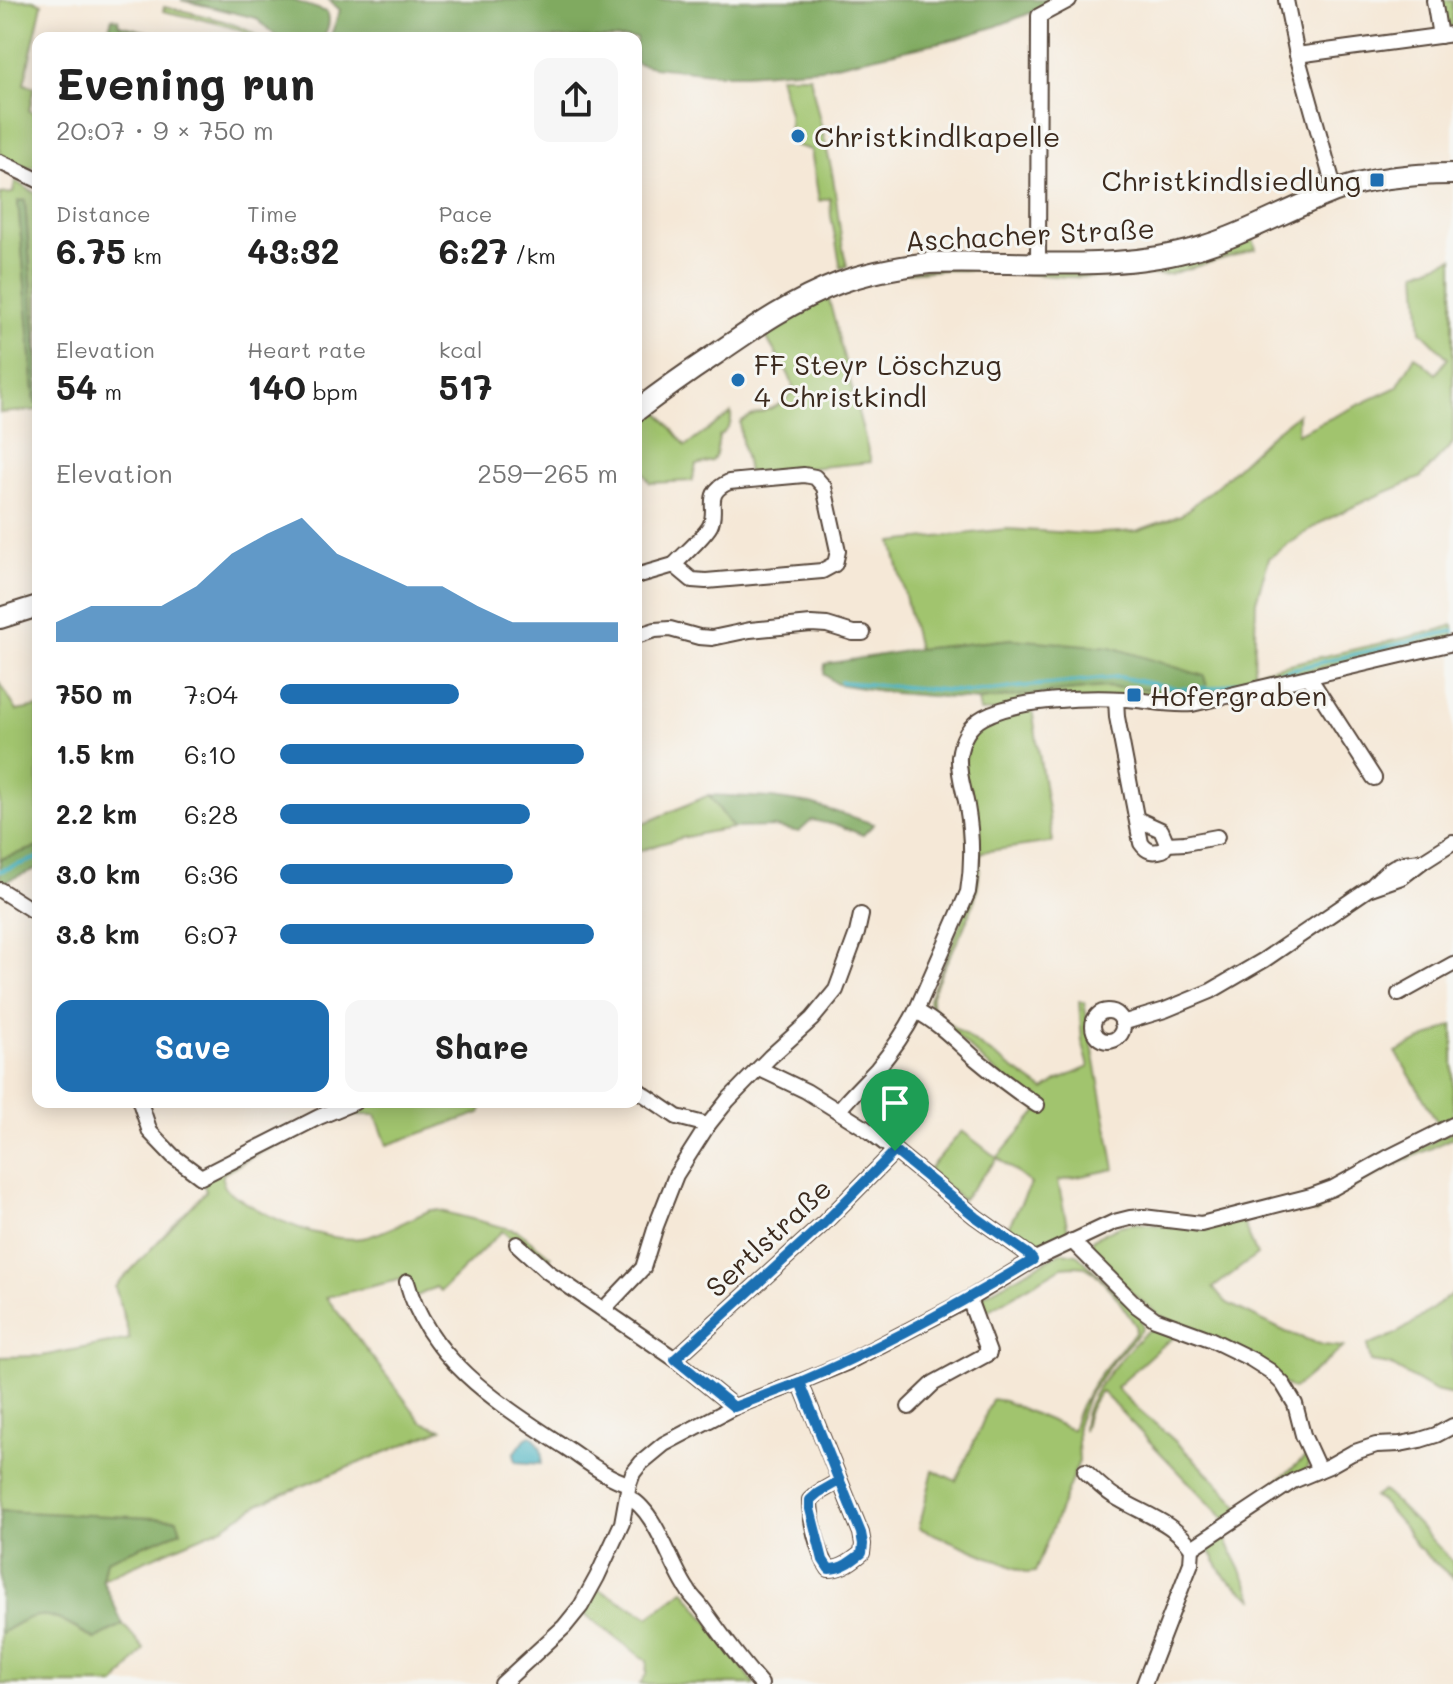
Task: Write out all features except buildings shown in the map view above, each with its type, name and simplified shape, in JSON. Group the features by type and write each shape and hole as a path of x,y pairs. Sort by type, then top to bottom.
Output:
{"street":[{"path":"1038,262 1039,16 1069,0"},
{"path":"1286,0 1297,55 1335,191"},
{"path":"1297,55 1446,35 1434,0"},
{"path":"0,162 32,177"},
{"name":"Aschacher Straße","path":"642,406 755,327 798,301 873,272 929,263 1131,261 1179,253 1244,232 1335,191 1414,174 1453,174"},
{"path":"642,574 674,565 708,528 712,521 714,495 719,486 729,482 804,475 815,477 824,487 838,551 835,564 822,571 706,581 692,580 674,565"},
{"path":"0,618 32,608"},
{"path":"642,634 670,629 712,638 750,630 811,624 863,633"},
{"path":"838,1111 892,1051 916,1011 968,892 972,871 970,830 959,760 965,737 982,718 1000,710 1052,702 1116,699 1192,704 1453,643"},
{"path":"1309,677 1374,778"},
{"path":"1116,699 1139,836 1145,848 1152,852 1163,850 1167,844"},
{"path":"1137,819 1161,830 1167,844"},
{"path":"1167,844 1217,837"},
{"path":"1122,1023 1211,991 1264,960 1368,889 1398,863 1423,861 1453,842"},
{"path":"0,890 32,910"},
{"path":"604,1309 643,1268 676,1175 708,1125 728,1100 812,1019 836,990 861,915"},
{"path":"1399,994 1453,964"},
{"path":"916,1011 930,1018 991,1071 1037,1105"},
{"path":"760,1069 797,1085 838,1111 895,1151 1033,1260"},
{"path":"642,1093 677,1117 708,1125"},
{"path":"142,1108 150,1132 173,1156 201,1177 341,1108"},
{"path":"502,1684 564,1627 581,1606 622,1523 633,1473 664,1444 734,1407 846,1363 969,1299 1033,1260 1114,1222 1130,1218 1201,1224 1311,1196 1333,1188 1453,1125"},
{"name":"Sertlstraße","path":"675,1359 823,1224 895,1151"},
{"path":"1072,1241 1137,1306 1155,1319 1210,1339 1270,1371 1283,1384 1295,1404 1303,1435 1319,1470"},
{"path":"517,1244 548,1272 675,1359 734,1407"},
{"path":"407,1282 412,1302 427,1328 470,1379 492,1398 628,1490 664,1543 687,1590 761,1684"},
{"path":"909,1407 934,1383 989,1353 969,1299"},
{"path":"800,1382 861,1533 863,1544 862,1553 852,1561 829,1569 823,1560 810,1500 839,1481"},
{"path":"1192,1548 1293,1481 1365,1447 1420,1440 1453,1426"},
{"path":"1085,1471 1118,1498 1166,1524 1192,1548"},
{"path":"1144,1684 1191,1563 1192,1548"}],"green space":[{"path":"0,0 33,0 42,4 36,32 32,32 32,48 24,84 32,86 29,111 32,112 32,167 19,166 0,157"},
{"path":"181,0 292,0 327,12 329,18 326,32 271,32 256,18"},
{"path":"329,0 1056,0 1030,13 959,38 822,68 744,74 642,64 642,32 332,32 340,10"},
{"path":"1440,0 1453,0 1453,27 1444,22"},
{"path":"164,7 200,15 249,32 242,32 163,11"},
{"path":"112,18 118,19 119,25 148,32 108,32"},
{"path":"779,76 810,76 831,167 847,266 841,268 830,198 819,201 811,150 790,144 789,114"},
{"path":"15,181 32,191 32,293 25,201 18,201 32,367 32,410 0,413 0,194 13,193"},
{"path":"25,200 32,292 32,368 18,201"},
{"path":"1252,235 1256,249 1170,274 1113,278 941,270 906,273 871,281 828,296 871,462 748,474 740,422 783,402 793,389 767,337 768,325 817,299 867,280 933,268 1117,268 1161,263"},
{"path":"1453,258 1453,443 1420,478 1318,524 1269,558 1256,601 1254,672 1453,625 1453,637 1193,699 980,712 978,700 1105,687 1207,690 1012,639 918,649 892,542 1007,529 1088,534 1136,531 1181,515 1298,414 1297,434 1397,387 1415,356 1436,374 1448,358 1421,331 1417,272"},
{"path":"653,405 686,446 731,413 731,420 719,436 716,455 712,461 696,465 692,481 650,483 642,470 642,414"},
{"path":"1012,639 1111,647 1204,676 1208,690 1105,687 978,700 894,693 837,684 824,674 825,664 918,649"},
{"path":"0,683 17,711 32,708 32,849 0,859"},
{"path":"1032,709 1053,842 981,852 974,902 932,995 932,1005 942,1019 1044,1090 1089,1067 1082,1041 1079,1002 1084,1002 1115,1169 1058,1181 1069,1235 1044,1243 1030,1242 1005,1233 1031,1184 998,1158 962,1200 928,1170 962,1131 997,1158 1038,1111 934,1015 929,999 971,898 964,766 970,737 988,719"},
{"path":"709,795 733,828 684,837 642,850 642,824"},
{"path":"709,795 772,798 811,804 874,824 863,835 812,820 799,832 774,827 733,828"},
{"path":"32,849 32,870 6,881 0,887 0,859"},
{"path":"1453,1025 1453,1119 1439,1125 1396,1052"},
{"path":"348,1108 482,1108 480,1113 387,1145 376,1115 335,1118 257,1154 223,1174 225,1188 265,1213 331,1237 369,1237 437,1210 518,1231 551,1257 545,1266 502,1231 441,1291 436,1287 415,1297 403,1279 326,1297 422,1422 442,1429 261,1503 223,1527 102,1579 106,1560 181,1531 177,1520 0,1511 0,1357 42,1356 130,1339 115,1287 206,1191 202,1181"},
{"path":"1453,1131 1453,1138 1341,1194 1315,1214 1309,1204 1328,1196"},
{"path":"1242,1220 1257,1255 1213,1288 1227,1303 1286,1332 1323,1345 1344,1347 1293,1389 1159,1315 1134,1295 1098,1258 1091,1246 1093,1239 1119,1226 1137,1223 1205,1230"},
{"path":"1062,1252 1077,1254 1140,1316 1143,1326 1087,1397 1077,1426 1079,1461 1035,1572 1027,1573 919,1528 933,1470 956,1481 992,1399 1004,1401 1072,1430 1089,1390 1135,1333 1136,1326 1115,1295 1095,1273 1085,1267 1062,1267 985,1312 979,1300 982,1296"},
{"path":"1453,1293 1453,1395 1435,1391 1390,1365 1371,1362 1367,1345 1402,1330"},
{"path":"1155,1326 1203,1340 1255,1365 1278,1384 1286,1396 1293,1418 1280,1389 1261,1371 1203,1343 1177,1335 1116,1387 1134,1406 1186,1451 1241,1508 1307,1456 1306,1470 1269,1489 1225,1520 1101,1391 1089,1410 1083,1431 1088,1407 1099,1386 1131,1347"},
{"path":"1383,1491 1453,1562 1453,1578 1416,1546 1405,1528 1374,1497"},
{"path":"0,1511 177,1519 181,1531 106,1560 102,1579 123,1624 95,1639 57,1619 38,1616 0,1634"},
{"path":"1224,1535 1254,1599 1225,1577 1204,1547"},
{"path":"598,1589 649,1617 684,1590 755,1684 640,1684 646,1675 647,1661 582,1612"},
{"path":"29,1617 55,1617 94,1639 123,1624 144,1649 116,1684 0,1684 0,1634"}],"water":[{"path":"531,1435 540,1448 541,1464 516,1462 514,1454"}],"waterway":[{"path":"841,682 969,692 1119,677 1178,689 1214,688 1453,631"},
{"path":"0,871 32,860"}],"place":[{"name":"Christkindlkapelle","path":"798,136"},
{"name":"Christkindlsiedlung","path":"1377,180"},
{"name":"FF Steyr Löschzug 4 Christkindl","path":"738,380"},
{"name":"Hofergraben","path":"1134,695"}],"route":[{"path":"895,1151 823,1224 675,1359 734,1407 800,1382 861,1533 863,1544 862,1553 852,1561 829,1569 823,1560 810,1500 839,1481 800,1382 846,1363 969,1299 1033,1260 895,1151"}]}
